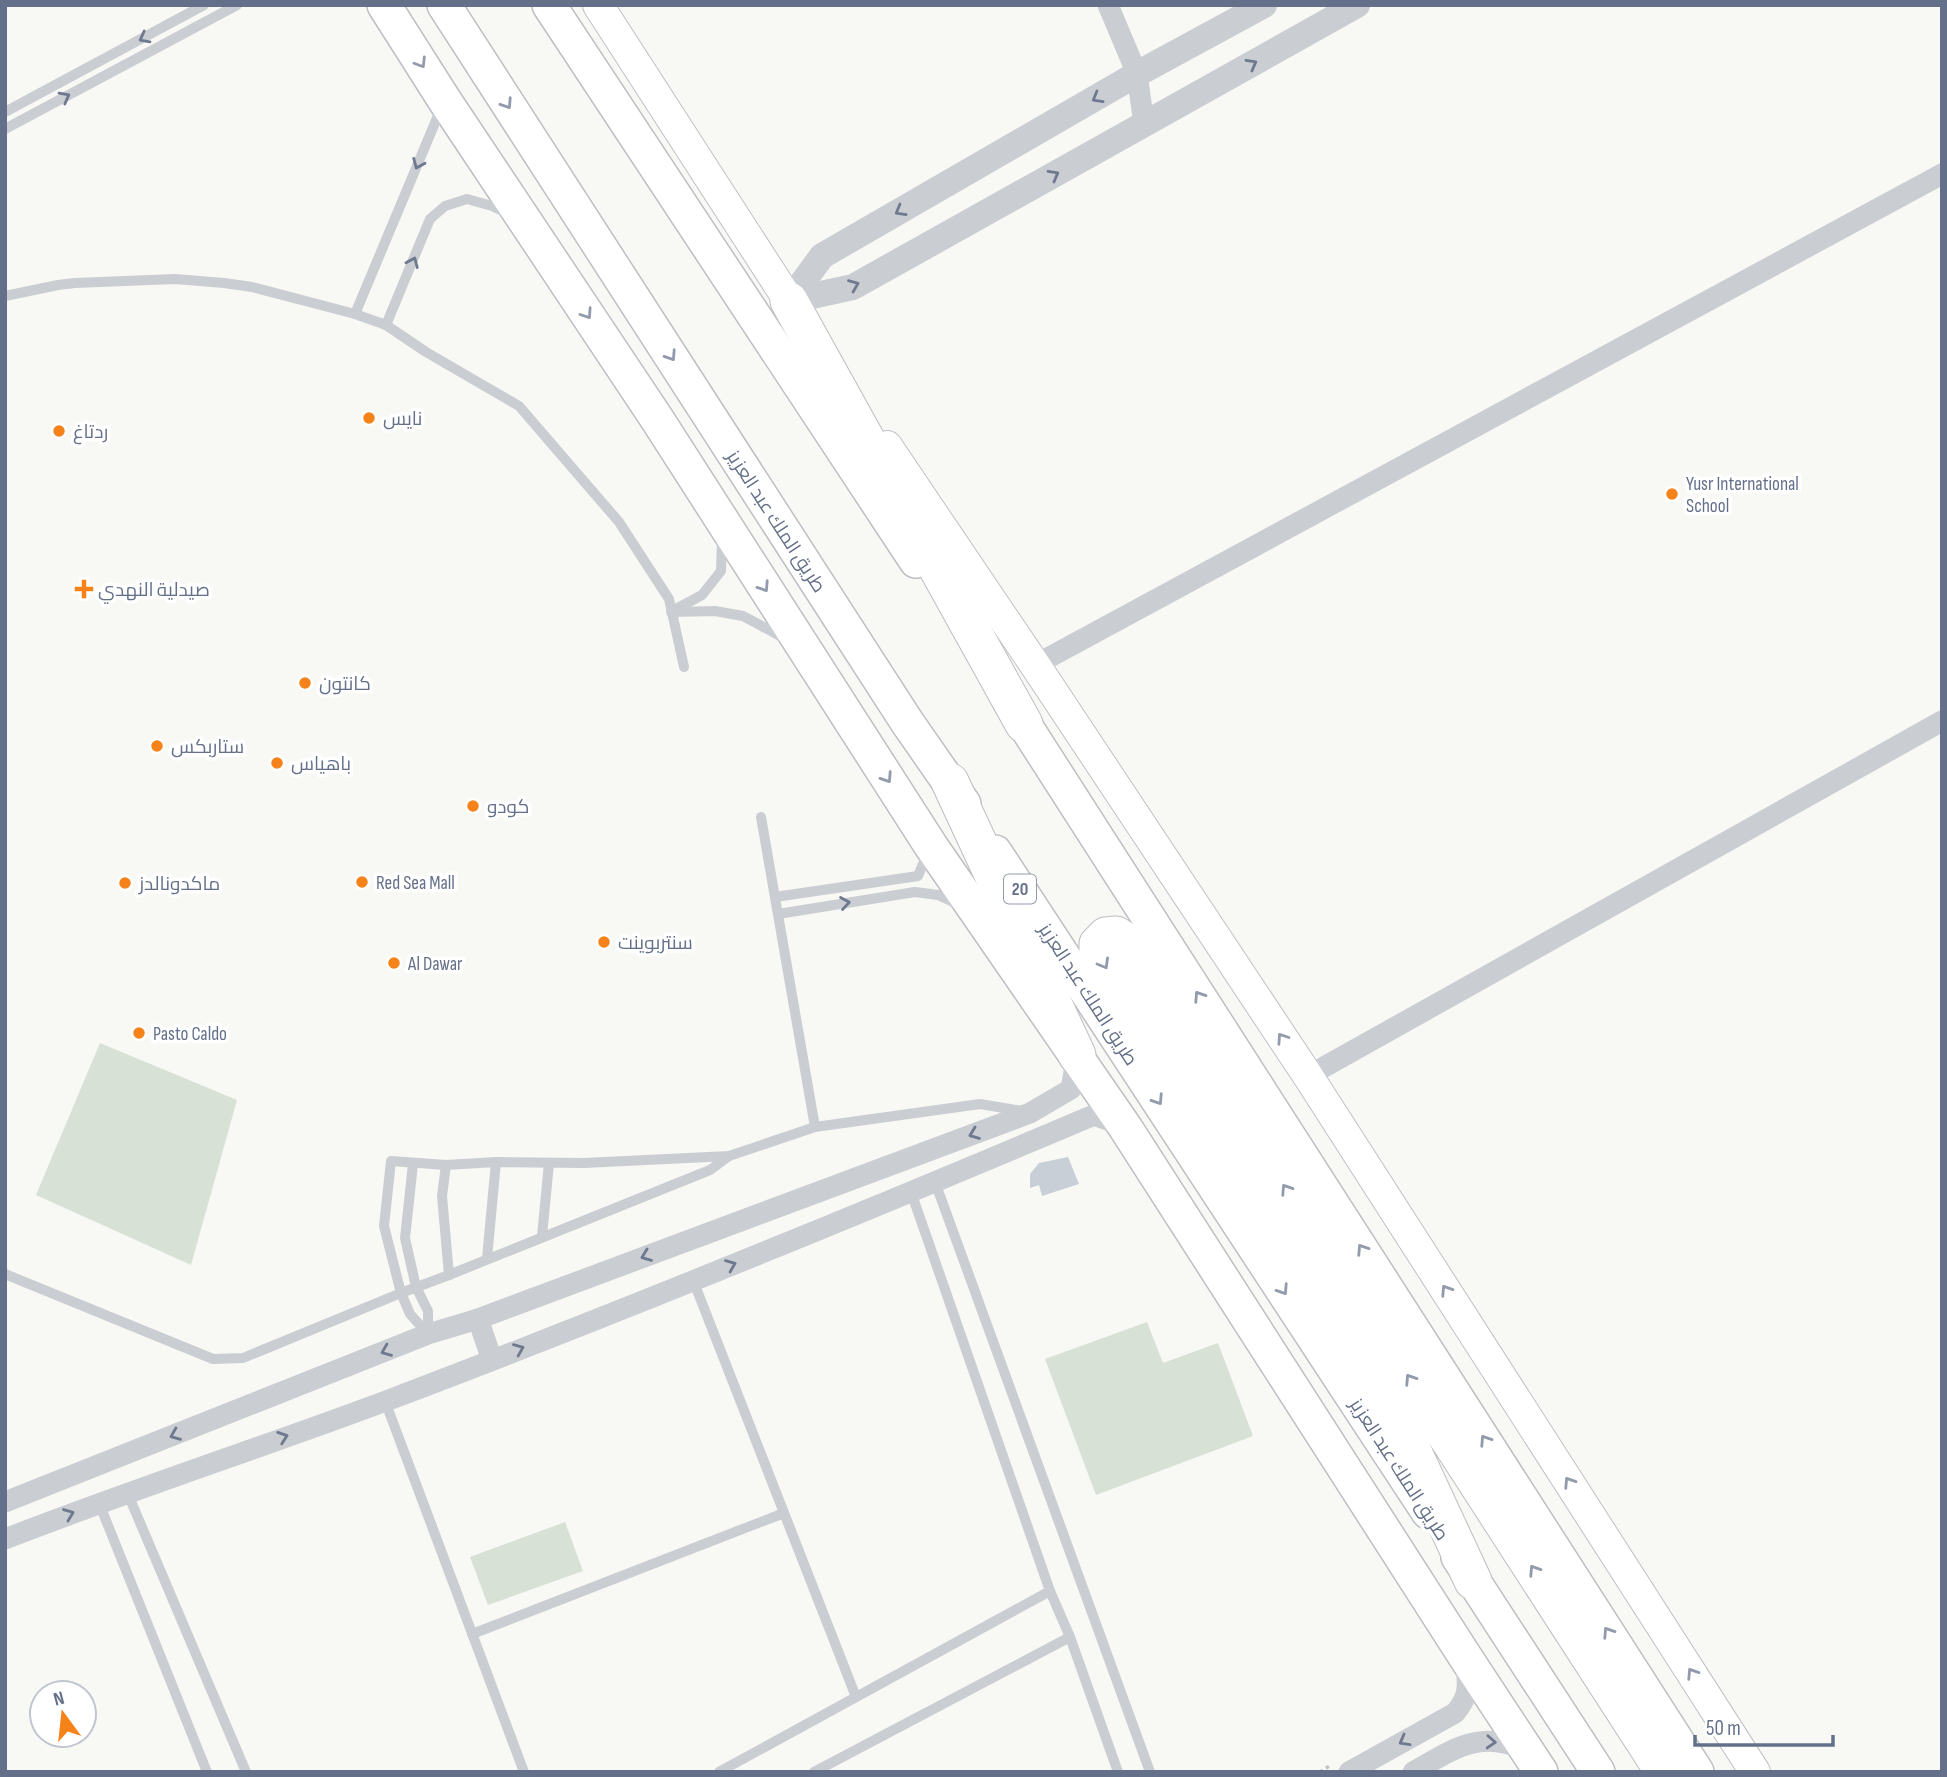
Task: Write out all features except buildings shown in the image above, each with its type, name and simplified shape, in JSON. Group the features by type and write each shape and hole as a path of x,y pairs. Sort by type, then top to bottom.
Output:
{"highway":[{"path":"789,301 1024,724"},
{"path":"950,782 1077,1055"},
{"path":"1473,1581 1388,1398 1098,957 1098,944 1106,936 1116,935 1128,943 1664,1772"}],"main road":[{"path":"384,5 656,419 931,846 1125,1127 1534,1760"},
{"name":"طريق الملك عبد العزيز","path":"444,5 907,722 950,782 1598,1772"},
{"path":"549,5 1024,724 1697,1772"},
{"path":"598,5 789,301 1308,1076 1755,1772"},
{"path":"656,419 907,722"}],"street":[{"path":"1108,5 1137,75 1144,124"},
{"path":"789,301 822,256 1264,5"},
{"path":"789,301 853,287 1357,5"},
{"path":"1035,665 1942,174"},
{"path":"1308,1076 1942,721"},
{"path":"5,1503 428,1334 478,1319 1030,1113 1071,1089 1077,1055"},
{"path":"5,1539 492,1360 911,1192 1094,1115 1125,1127"},
{"path":"478,1319 492,1360"},
{"path":"1349,1772 1455,1713 1464,1703 1468,1691 1466,1658"},
{"path":"1440,1722 1450,1724 1458,1731 1462,1738 1458,1747"},
{"path":"1413,1772 1458,1747 1478,1741 1496,1741 1534,1760"}],"lane":[{"path":"5,112 204,5"},
{"path":"5,130 237,5"},
{"path":"355,314 445,101"},
{"path":"386,325 430,219 445,206 456,202 467,199 492,206 512,216 559,273"},
{"path":"5,296 58,285 175,279 252,287 355,314 386,325 519,407 619,522 669,599 684,667"},
{"path":"671,612 702,595 721,571 722,521"},
{"path":"671,612 715,611 743,616 806,652"},
{"path":"761,817 815,1126"},
{"path":"775,897 918,876 931,846"},
{"path":"778,914 915,892 938,895 979,917"},
{"path":"428,1334 410,1314 401,1293 384,1226 391,1161 446,1165 496,1162 584,1163 729,1156 815,1126 980,1104 1030,1113"},
{"path":"5,1274 213,1359 243,1358 710,1170 729,1156"},
{"path":"487,1258 496,1162"},
{"path":"542,1236 549,1163"},
{"path":"413,1164 405,1238 416,1287 428,1311 428,1334"},
{"path":"446,1165 442,1196 449,1275"},
{"path":"935,1182 1150,1772"},
{"path":"911,1192 1050,1591 1070,1637 1118,1772"},
{"path":"693,1280 856,1697"},
{"path":"385,1401 524,1772"},
{"path":"127,1492 246,1772"},
{"path":"99,1503 207,1772"},
{"path":"472,1634 784,1514"},
{"path":"719,1772 1050,1591"},
{"path":"814,1772 1070,1637"}],"shaded area":[{"path":"100,1043 237,1100 191,1265 36,1195"},
{"path":"1068,1157 1079,1184 1042,1196 1039,1185 1030,1188 1030,1174 1039,1163"},
{"path":"1147,1322 1163,1363 1218,1343 1253,1436 1096,1495 1045,1359"},
{"path":"565,1522 583,1571 488,1605 470,1557"}],"place":[{"name":"نايس","path":"369,418"},
{"name":"ردتاغ","path":"59,431"},
{"name":"Yusr International School","path":"1672,494"},
{"name":"صيدلية النهدي","path":"84,589"},
{"name":"كانتون","path":"305,683"},
{"name":"ستاربكس","path":"157,746"},
{"name":"باهياس","path":"277,763"},
{"name":"كودو","path":"473,806"},
{"name":"Red Sea Mall","path":"362,882"},
{"name":"ماكدونالدز","path":"125,883"},
{"name":"سنتربوينت","path":"604,942"},
{"name":"Al Dawar","path":"394,963"},
{"name":"Pasto Caldo","path":"139,1033"}]}
